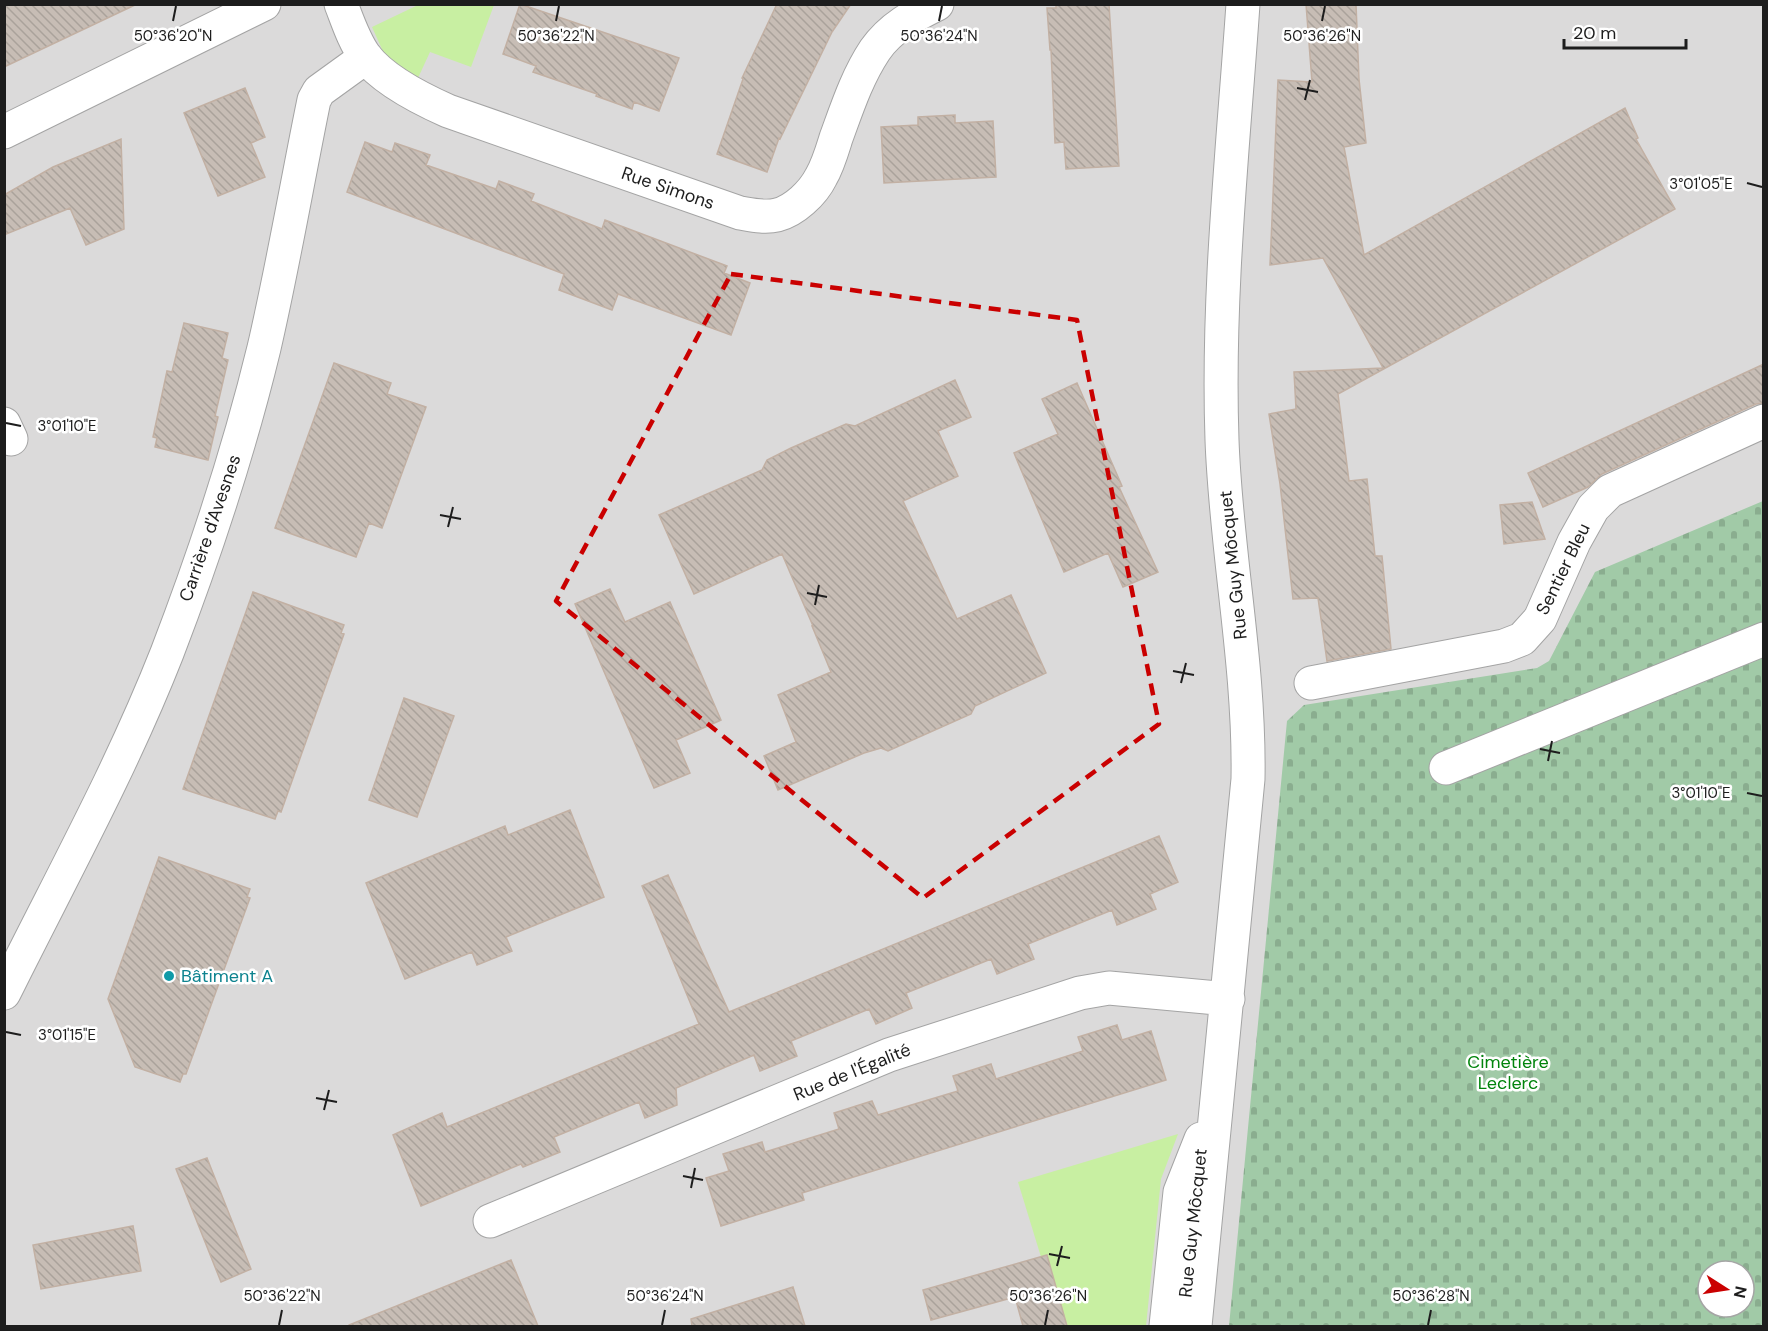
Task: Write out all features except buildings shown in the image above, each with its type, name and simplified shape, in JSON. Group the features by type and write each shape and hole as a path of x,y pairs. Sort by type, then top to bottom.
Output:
{"street":[{"path":"4,132 264,4"},
{"name":"Rue Simons","path":"341,4 352,33 366,57 404,89 419,98 448,111 740,213 758,216 776,215 792,209 821,178 850,98 875,50 888,33 907,19 938,4"},
{"name":"Rue Guy Môcquet","path":"1183,1326 1208,1131 1228,999 1246,816 1249,751 1243,659 1227,515 1222,433 1221,339 1243,4"},
{"name":"Carrière d'Avesnes","path":"4,993 125,749 167,652 197,568 236,449 264,347 314,100 319,91 366,57"},
{"name":"Sentier Bleu","path":"1311,683 1504,646 1522,639 1540,619 1574,542 1593,508 1610,491 1764,421"},
{"path":"1446,768 1764,639"},
{"name":"Rue de l'Égalité","path":"490,1221 889,1055 1080,993 1109,988 1228,999"},
{"path":"1166,1326 1180,1192 1208,1131"},
{"name":"Rue Guy Môcquet","path":"1195,1326 1208,1131"}],"highlighted area":[{"path":"731,274 1077,320 1159,724 923,898 556,601"}],"shaded area":[{"path":"132,4 1763,5 1763,1326 5,1326 5,5 106,5 112,16"}],"green space":[{"path":"418,5 494,5 471,67 430,52 418,78 385,56 372,27"},
{"name":"Cimetière Leclerc","path":"1763,501 1763,1326 1229,1326 1287,721 1304,705 1537,668 1549,661 1595,572"},
{"path":"1178,1134 1161,1179 1146,1326 1067,1326 1047,1256 1041,1257 1018,1182"}],"place":[{"name":"Bâtiment A","path":"169,976"}]}
